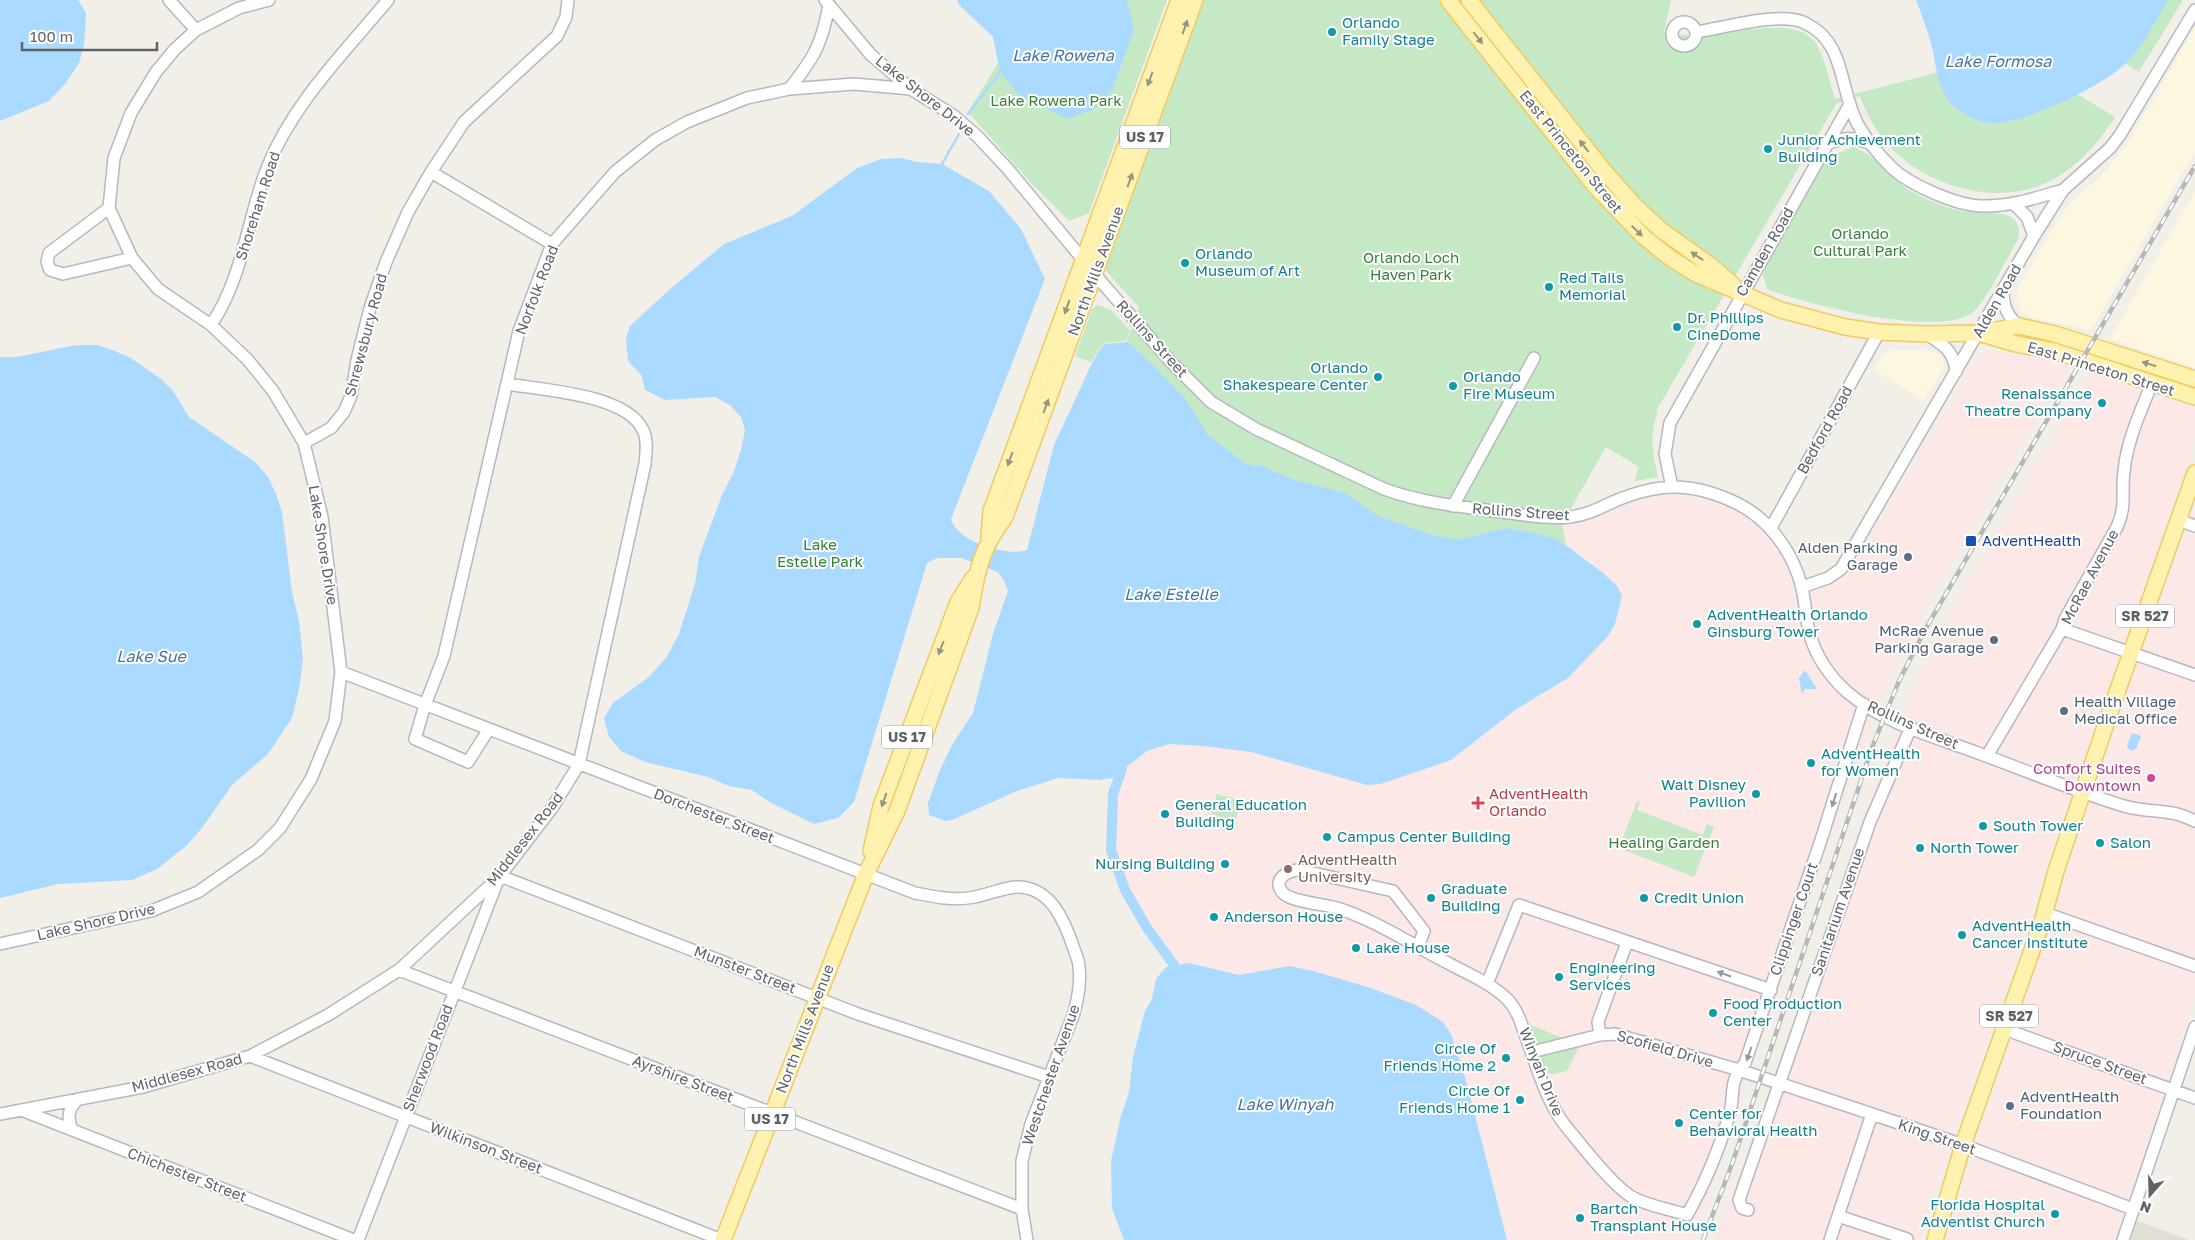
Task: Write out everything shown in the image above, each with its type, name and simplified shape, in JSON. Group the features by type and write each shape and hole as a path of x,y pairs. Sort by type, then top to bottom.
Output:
{"main road":[{"name":"North Mills Avenue","path":"722,1240 866,874 881,806 958,602 977,573 989,538 991,511 1178,0"},
{"name":"North Mills Avenue","path":"989,538 1005,517 1195,0"},
{"name":"East Princeton Street","path":"1448,0 1595,186 1644,237 1669,257 1694,273 1781,310 1816,321 1879,332 1926,334 1979,333 2019,326 2055,334 2195,379"},
{"name":"East Princeton Street","path":"1469,0 1634,205 1661,230 1710,265 1742,293"},
{"name":"East Princeton Street","path":"1979,333 2016,344 2054,351 2195,397"},
{"name":"SR 527","path":"1935,1240 1962,1145 2045,913 2056,871 2195,473"}],"street":[{"path":"170,0 196,30"},
{"path":"132,258 63,274 50,270 47,262 49,253 109,208 114,158 131,113 156,72 175,49 196,30 212,20 238,8 269,0"},
{"name":"Shoreham Road","path":"211,325 222,308 233,283 267,169 285,129 307,97 388,0"},
{"name":"Shrewsbury Road","path":"304,443 331,428 344,412 351,396 357,360 370,308 386,262 408,212 430,172 464,122 557,36 566,17 568,0"},
{"path":"790,89 816,51 824,33 827,3"},
{"name":"Lake Shore Drive","path":"827,3 871,55 911,89 954,116 977,136 1007,168 1083,261"},
{"name":"Alden Road","path":"1802,587 1828,578 1841,569 2034,236 2063,190 2104,153 2120,135 2195,10"},
{"path":"1696,32 1773,19 1791,18 1804,22 1820,32 1830,43 1842,69 1850,104 1857,123 1892,168 1917,185 1942,195 1980,206 2014,204 2063,190"},
{"name":"Norfolk Road","path":"489,728 468,762 414,739 424,705 444,656 519,331 552,244 614,172 655,140 687,122 747,98 790,89 854,84 911,89"},
{"name":"Camden Road","path":"1672,487 1665,454 1670,423 1850,104"},
{"path":"1540,116 1552,105"},
{"path":"1551,129 1563,118"},
{"path":"1827,144 1850,137 1872,144"},
{"path":"430,172 552,244"},
{"path":"2014,204 2027,217 2034,236"},
{"name":"Lake Shore Drive","path":"0,944 151,911 198,892 258,850 280,828 311,779 335,721 341,672 322,517 304,443 273,391 248,360 211,325 158,290 132,258 109,208"},
{"name":"Rollins Street","path":"1083,261 1171,362 1211,402 1234,418 1384,489 1409,498 1453,506 1528,515 1571,517 1594,512 1632,494 1650,489 1692,488 1734,502 1749,510 1771,528 1793,562 1802,587 1810,633 1816,650 1827,670 1845,690 1864,704 1911,727 2083,792 2125,806 2175,813 2195,821"},
{"path":"2002,291 2003,303 2007,314 2019,326"},
{"name":"Bedford Road","path":"1771,528 1879,332"},
{"path":"1926,334 1945,345 1952,354 1956,372"},
{"path":"1453,506 1534,358"},
{"name":"McRae Avenue","path":"1987,756 2062,628 2065,619 2123,515 2124,471 2132,436 2152,383"},
{"name":"Middlesex Road","path":"0,1114 142,1086 250,1056 328,1015 399,970 500,876 552,808 579,764 643,474 646,447 643,430 631,415 618,407 600,400 507,384"},
{"path":"2179,520 2195,526"},
{"path":"2062,628 2195,675"},
{"name":"Dorchester Street","path":"341,672 915,893 943,898 973,897 1016,887 1032,890 1045,897 1060,913 1071,940"},
{"name":"Clippinger Court","path":"1687,1215 1712,1169 1730,1113 1733,1081 1739,1070 1746,1063 1864,704"},
{"name":"Sanitarium Avenue","path":"1748,1210 1742,1208 1739,1200 1870,822 1911,727"},
{"name":"Winyah Drive","path":"1418,948 1424,931 1393,891 1300,870 1291,870 1280,879 1282,893 1290,898 1338,909 1418,948 1486,984 1508,999 1518,1014 1544,1085 1560,1120 1619,1187 1640,1201 1687,1215"},
{"name":"Sherwood Road","path":"358,1240 500,876"},
{"name":"Munster Street","path":"500,876 858,1014 1048,1077"},
{"path":"1486,984 1519,905 1770,990"},
{"path":"2045,913 2195,966"},
{"name":"Westchester Avenue","path":"1027,1240 1022,1209 1022,1161 1031,1124 1074,1013 1078,996 1079,967 1071,940"},
{"path":"1600,1035 1598,1022 1627,942"},
{"name":"Ayrshire Street","path":"399,970 1022,1209"},
{"path":"2123,1240 2195,1027"},
{"name":"Spruce Street","path":"2004,1029 2195,1098"},
{"name":"Scofield Drive","path":"1532,1052 1600,1035 1615,1034 1739,1070"},
{"name":"Wilkinson Street","path":"250,1056 722,1240"},
{"name":"King Street","path":"1739,1070 1962,1145 2133,1209"},
{"path":"72,1130 68,1115 71,1106 78,1099"},
{"name":"Chichester Street","path":"21,1110 354,1240"},
{"path":"1830,1240 1872,1114"},
{"path":"1838,1216 1907,1240"}],"shaded area":[{"path":"2195,27 2195,151 2091,330 2030,317 2022,312 2016,298 2019,286 2054,226 2069,205 2105,172 2130,140"},
{"path":"2195,191 2195,368 2110,339"},
{"path":"1893,350 1931,351 1944,359 1943,369 1924,400 1874,370 1884,353"},
{"name":"AdventHealth Orlando","path":"2012,351 2070,365 1930,599 1882,695 1839,813 1694,1240 1507,1240 1487,1156 1452,1036 1371,988 1313,971 1290,966 1239,975 1200,965 1174,965 1147,928 1125,890 1111,850 1113,794 1122,769 1134,759 1147,751 1169,744 1204,746 1277,757 1515,710 1568,678 1608,636 1615,624 1617,586 1602,572 1565,545 1562,525 1591,521 1618,508 1646,499 1690,496 1713,500 1742,514 1764,533 1787,563 1795,598 1843,582 1971,367 1987,352"},
{"path":"2091,372 2195,408 2195,439 2133,625 2092,731 1986,1045 1961,1110 1921,1240 1715,1240 1898,722 1919,674 1945,626"},
{"path":"2195,510 2195,997 2115,1240 1946,1240 2056,904 2137,666"},
{"path":"2137,1221 2141,1222 2189,1240 2131,1240"}],"green space":[{"name":"Lake Rowena Park","path":"1024,0 1167,0 1089,213 1069,221 1033,185 968,112 1006,50"},
{"name":"Orlando Loch Haven Park","path":"1204,0 1671,0 1664,32 1699,36 1760,28 1776,28 1791,29 1804,33 1818,46 1835,99 1951,69 2062,85 2115,117 2084,156 2054,179 2023,190 2001,193 1979,192 1957,187 1936,179 1898,155 1876,129 1860,96 1836,104 1656,411 1658,412 1653,428 1652,444 1658,477 1634,481 1639,467 1606,447 1562,524 1566,545 1589,563 1486,551 1258,493 1117,369 1139,307 1105,270"},
{"path":"2138,0 2183,0 2139,72 2104,50"},
{"name":"Orlando Cultural Park","path":"1854,147 1867,154 1902,185 1925,198 1964,212 2004,214 2015,221 2019,237 1991,288 1973,312 1956,319 1932,322 1903,321 1840,310 1767,289 1763,275 1766,264 1827,157"},
{"path":"1098,305 1111,310 1130,330 1126,341 1104,343 1091,362 1075,356 1092,309"},
{"path":"1216,794 1241,800 1234,826 1228,828 1209,824 1214,801 1216,801"},
{"name":"Healing Garden","path":"1637,801 1640,802 1637,810 1703,835 1707,824 1714,827 1694,877 1619,848"},
{"path":"1528,1024 1580,1045 1567,1071 1553,1074 1544,1072"}],"water":[{"path":"0,0 78,0 86,13 84,45 79,63 65,84 49,101 0,121"},
{"name":"Lake Rowena","path":"957,0 1127,0 1134,31 1112,90 1094,109 1068,119 1020,96 1000,72 993,37 959,5"},
{"name":"Lake Formosa","path":"1916,0 2168,0 2138,49 2115,72 2082,92 2042,111 2006,122 1986,123 1963,113 1945,95 1939,82 1929,35"},
{"name":"Lake Estelle","path":"901,158 917,162 942,164 989,191 1021,229 1045,279 951,519 955,527 963,535 972,541 996,549 1018,552 1027,550 1054,445 1093,361 1104,344 1128,342 1186,400 1208,435 1246,464 1262,466 1292,479 1345,493 1378,516 1433,535 1458,540 1506,528 1557,539 1602,572 1617,586 1622,596 1615,624 1608,636 1568,678 1515,710 1451,760 1381,784 1367,785 1251,752 1169,744 1147,751 1112,778 1099,780 1058,778 1017,791 952,820 945,821 929,815 928,803 940,770 952,745 973,713 993,634 1008,591 998,572 961,558 937,558 927,563 854,802 838,818 814,824 771,803 752,790 729,786 708,777 645,762 621,751 609,737 604,718 613,703 649,677 666,658 679,634 695,584 699,557 722,495 733,474 745,430 741,417 730,405 715,397 665,400 645,390 642,376 628,361 626,339 630,326 724,244 792,216 857,168 881,159"},
{"name":"Lake Sue","path":"76,345 98,345 131,358 161,379 173,391 189,417 255,462 268,477 282,512 292,592 299,621 303,659 299,689 292,718 268,754 232,785 202,828 186,846 157,869 132,880 58,884 0,898 0,357 17,357"},
{"path":"1805,670 1817,689 1805,689 1802,694 1799,678"},
{"path":"2132,733 2141,736 2136,749 2133,751 2128,749 2127,746"},
{"name":"Lake Winyah","path":"1189,963 1239,975 1290,966 1313,971 1371,988 1416,1005 1443,1022 1452,1036 1467,1084 1507,1240 1124,1240 1112,1208 1111,1161 1121,1116 1129,1092 1133,1057 1145,1011 1152,999 1156,979 1166,967"}],"waterway":[{"path":"968,114 1000,72"},
{"path":"942,164 959,134"},
{"path":"1122,769 1113,794 1111,850 1125,890 1147,928 1174,965"}],"railway":[{"path":"1703,1240 1732,1164 1873,745 1899,681 1926,628 2195,166"}],"place":[{"name":"Orlando Family Stage","path":"1332,32"},
{"name":"Junior Achievement Building","path":"1768,149"},
{"name":"Orlando Museum of Art","path":"1185,263"},
{"name":"Red Tails Memorial","path":"1549,287"},
{"name":"Dr. Phillips CineDome","path":"1677,327"},
{"name":"Orlando Shakespeare Center","path":"1378,377"},
{"name":"Orlando Fire Museum","path":"1453,386"},
{"name":"Renaissance Theatre Company","path":"2102,403"},
{"name":"AdventHealth","path":"1971,541"},
{"name":"Alden Parking Garage","path":"1908,557"},
{"name":"AdventHealth Orlando Ginsburg Tower","path":"1697,624"},
{"name":"McRae Avenue Parking Garage","path":"1994,640"},
{"name":"Health Village Medical Office","path":"2064,711"},
{"name":"AdventHealth for Women","path":"1811,763"},
{"name":"Comfort Suites Downtown","path":"2151,778"},
{"name":"Walt Disney Pavilion","path":"1756,794"},
{"name":"AdventHealth Orlando","path":"1478,803"},
{"name":"General Education Building","path":"1165,814"},
{"name":"South Tower","path":"1983,826"},
{"name":"Campus Center Building","path":"1327,837"},
{"name":"Salon","path":"2100,843"},
{"name":"North Tower","path":"1920,848"},
{"name":"Nursing Building","path":"1225,864"},
{"name":"AdventHealth University","path":"1288,869"},
{"name":"Graduate Building","path":"1431,898"},
{"name":"Credit Union","path":"1644,898"},
{"name":"Anderson House","path":"1214,917"},
{"name":"AdventHealth Cancer Institute","path":"1962,935"},
{"name":"Lake House","path":"1356,948"},
{"name":"Engineering Services","path":"1559,977"},
{"name":"Food Production Center","path":"1713,1013"},
{"name":"Circle Of Friends Home 2","path":"1506,1058"},
{"name":"Circle Of Friends Home 1","path":"1520,1100"},
{"name":"AdventHealth Foundation","path":"2010,1106"},
{"name":"Center for Behavioral Health","path":"1679,1123"},
{"name":"Florida Hospital Adventist Church","path":"2055,1214"},
{"name":"Bartch Transplant House","path":"1580,1218"}],"park label":[{"name":"Lake Estelle Park","path":"820,554"}]}
